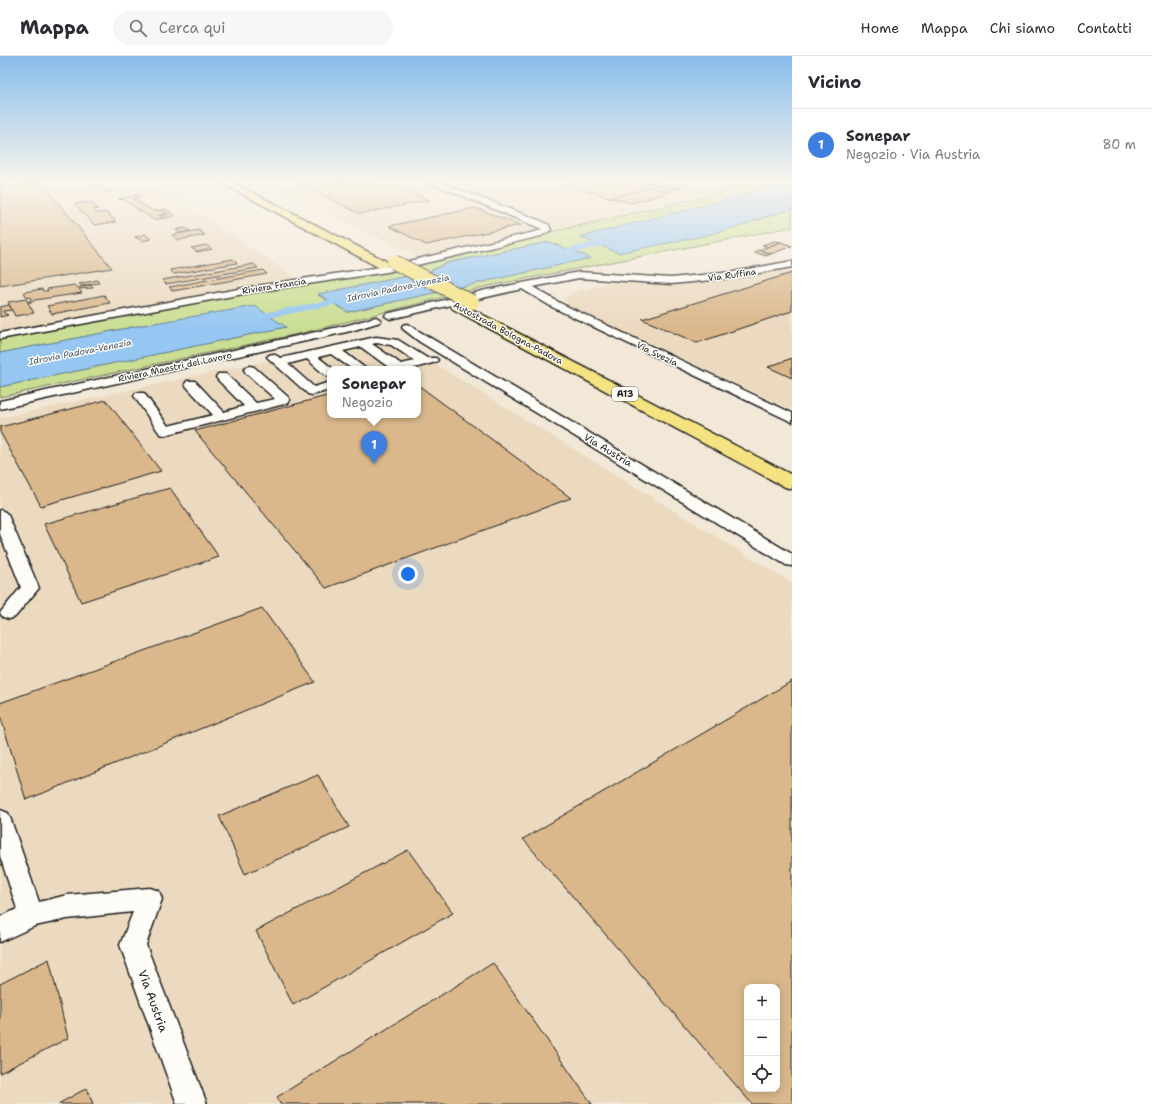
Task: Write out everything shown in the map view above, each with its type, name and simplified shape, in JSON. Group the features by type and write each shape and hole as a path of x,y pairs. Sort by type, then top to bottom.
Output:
{"highway":[{"name":"Autostrada Bologna-Padova","path":"323,231 388,263"},
{"name":"Autostrada Bologna-Padova","path":"329,231 792,483"},
{"name":"Autostrada Bologna-Padova","path":"465,304 792,469"}],"street":[{"name":"Riviera Francia","path":"0,336 249,290 387,269 507,242 544,231"},
{"name":"Via Ruffina","path":"671,281 733,275 792,264"},
{"name":"Riviera Maestri del Lavoro","path":"0,405 351,328 379,326 390,316 524,285 593,275 671,281"},
{"name":"Via Svezia","path":"524,285 556,305 792,418"},
{"name":"Riviera Maestri del Lavoro","path":"394,330 407,323 419,309"},
{"name":"Riviera Maestri del Lavoro","path":"390,316 407,323"},
{"name":"Via Austria","path":"407,323 424,340"},
{"name":"Via Austria","path":"394,330 424,340 792,561"},
{"path":"327,387 312,391 276,359 309,355 376,340 394,342 426,362"},
{"path":"363,343 394,366"},
{"path":"334,350 356,366"},
{"path":"309,355 327,370"},
{"path":"410,366 450,356"},
{"path":"140,396 165,431 284,400 250,370"},
{"path":"222,377 253,408"},
{"path":"191,384 221,416"},
{"path":"0,515 30,588 9,613"},
{"path":"0,820 31,915 0,930"},
{"name":"Via Austria","path":"31,915 67,907 150,899 132,945 192,1104"}],"shaded area":[{"path":"0,231 225,231 301,281 0,335"},
{"path":"364,231 557,231 426,261"},
{"path":"792,268 792,410 571,307 564,299 571,293 617,281 628,280 673,285 769,273"},
{"path":"367,339 404,345 792,583 792,1104 0,1104 0,418"}],"green space":[{"path":"556,231 772,231 484,287 302,333 0,397 0,387 286,327 143,325 0,353 0,336 424,261","holes":["549,242 590,258 348,312 318,295 428,272 447,263"]}],"water":[{"path":"604,231 722,231 618,253 580,237"},
{"path":"549,242 591,258 348,312 318,294 428,272 447,263"},
{"path":"255,306 286,327 0,387 0,353 143,325"}],"building":[{"path":"0,231 81,231 112,268 0,286"},
{"path":"178,231 190,231 181,233"},
{"path":"199,231 205,235 179,240 172,235"},
{"path":"399,231 493,231 426,245"},
{"path":"145,234 151,239 142,241 135,237"},
{"path":"775,241 781,242 768,247 762,245"},
{"path":"781,242 792,246 771,254 759,250"},
{"path":"206,245 212,249 197,252 191,248"},
{"path":"759,250 771,254 766,256 754,252"},
{"path":"233,259 237,263 174,274 170,270"},
{"path":"254,264 258,268 166,284 162,280"},
{"path":"263,270 267,274 173,291 169,287"},
{"path":"792,273 792,311 697,343 642,319"},
{"path":"97,280 99,283 81,286 79,284"},
{"path":"75,285 78,288 91,285 93,288 79,289 82,293 35,300 32,302 28,302 31,300 30,297 27,298 24,292 42,289 43,291 48,291 47,289"},
{"path":"104,295 110,303 52,314 47,306"},
{"path":"26,299 34,313 15,316 8,302"},
{"path":"9,305 12,310 3,311 8,315 0,317 0,307"},
{"path":"792,358 792,378 768,367"},
{"path":"421,387 571,498 326,588 195,431 327,396 327,418 421,418"},
{"path":"106,400 161,471 41,506 0,432 0,427"},
{"path":"170,488 219,557 81,602 44,524"},
{"path":"262,608 315,682 26,800 0,715 0,703"},
{"path":"792,681 792,1104 752,1104 523,839"},
{"path":"318,775 349,827 245,874 219,816"},
{"path":"408,850 453,913 293,1005 256,931"},
{"path":"49,959 68,1038 0,1073 0,984"},
{"path":"493,963 592,1104 280,1104 277,1097"},
{"path":"87,1088 93,1104 58,1104"}],"waterway":[{"name":"Idrovia Padova-Venezia","path":"547,256 622,239"},
{"name":"Idrovia Padova-Venezia","path":"244,320 354,298"}],"place":[{"name":"Sonepar","path":"374,464"}]}
